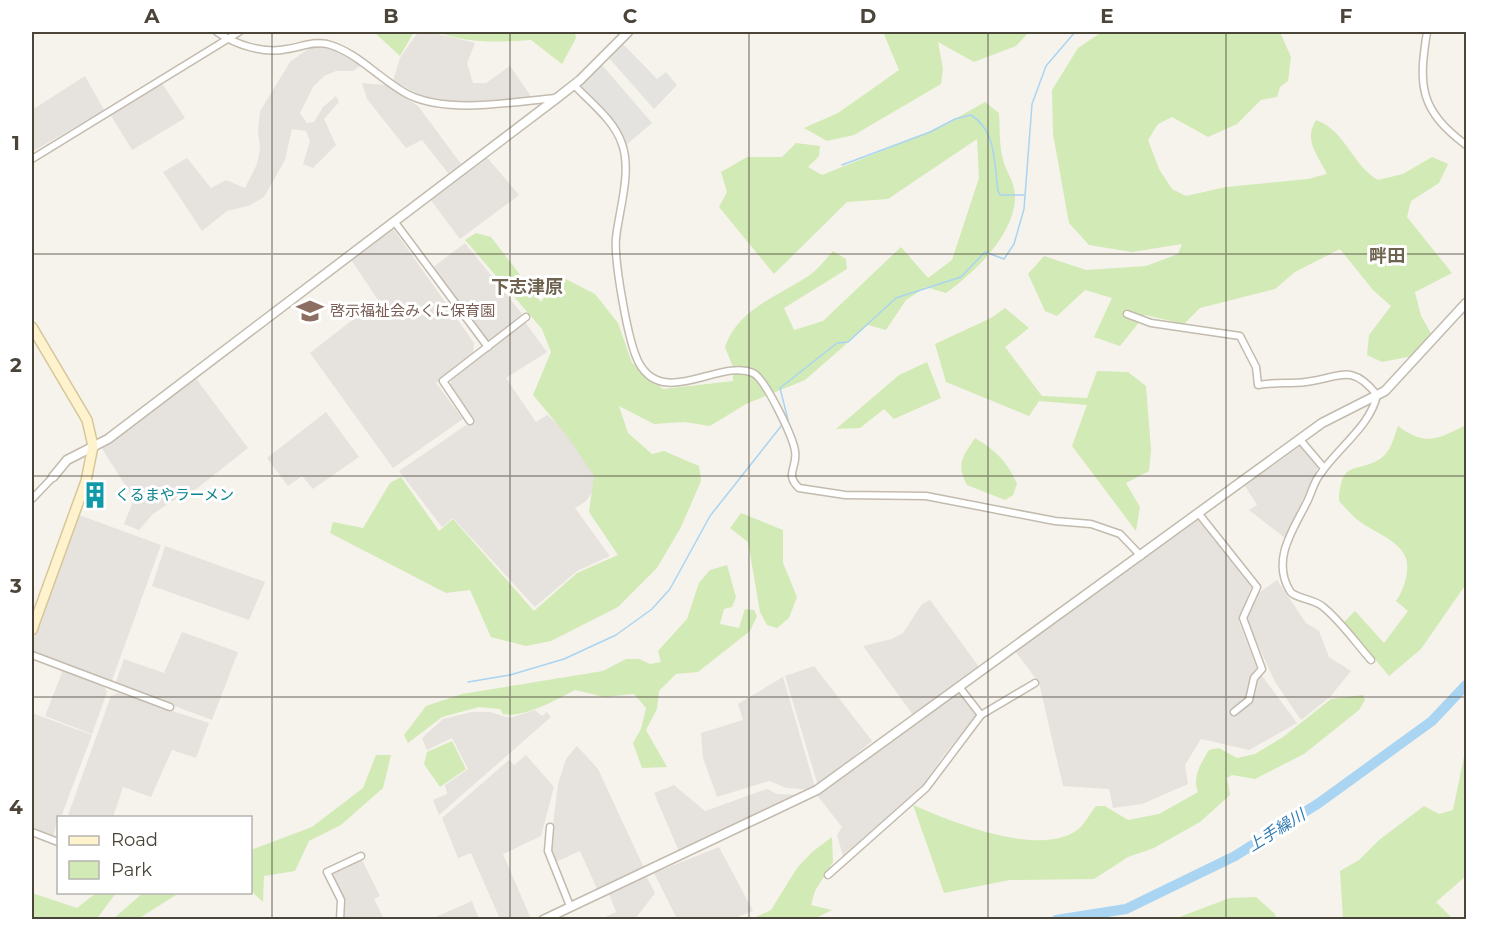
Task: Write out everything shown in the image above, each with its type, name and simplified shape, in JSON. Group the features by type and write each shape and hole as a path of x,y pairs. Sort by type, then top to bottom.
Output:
{"main road":[{"path":"32,327 87,420 93,446 86,481 32,630"}],"street":[{"path":"217,32 228,38 275,51 314,43 327,44 340,49 409,94 432,103 501,103 557,98"},
{"path":"32,159 238,32"},
{"path":"32,499 67,460 108,439 557,98 574,85 628,32"},
{"path":"1427,32 1422,82 1424,96 1441,124 1467,145"},
{"path":"574,85 612,124 624,147 625,171 616,260 637,357 647,372 666,383 738,370 759,376 768,387 796,452 790,473 799,488 846,495 926,496 1055,521 1091,524 1120,534 1141,556"},
{"path":"394,221 488,347"},
{"path":"543,920 817,790 1332,417 1377,395 1393,384 1467,303"},
{"path":"1127,314 1151,322 1240,336 1256,367 1258,385 1305,382 1346,374 1361,378 1377,395"},
{"path":"470,421 443,381 526,316"},
{"path":"1371,660 1330,612 1308,597 1295,597 1281,572 1283,554 1292,530 1324,468 1362,424 1375,406 1377,395"},
{"path":"1301,441 1324,468"},
{"path":"1200,514 1257,587 1243,618 1244,626 1262,669 1254,678 1249,700 1234,712"},
{"path":"32,655 170,707"},
{"path":"828,875 926,788 981,715 1035,683"},
{"path":"960,687 981,715"},
{"path":"550,827 548,851 570,906"},
{"path":"32,832 57,842"},
{"path":"340,920 341,900 327,872 362,856"}],"shaded area":[{"path":"418,32 430,32 475,43 467,63 473,83 486,83 510,66 533,99 434,102 393,81 400,58"},
{"path":"623,44 657,79 666,72 677,85 654,109 609,58"},
{"path":"312,46 336,50 360,66 353,71 336,71 324,76 313,87 300,113 307,123 314,122 323,107 336,96 339,102 324,119 336,145 313,168 303,164 310,141 306,131 292,129 285,160 264,197 248,206 227,211 202,231 163,172 187,158 211,188 226,180 245,188 257,164 260,149 258,131 260,111 290,62"},
{"path":"602,65 652,123 626,145 614,122 579,86"},
{"path":"85,76 104,110 32,152 32,110"},
{"path":"161,82 185,118 132,150 110,114"},
{"path":"362,83 386,85 418,106 461,164 448,173 422,140 406,148 367,99"},
{"path":"485,155 519,195 460,239 430,199"},
{"path":"392,227 474,343 473,353 436,383 463,419 393,468 310,353 378,300 350,258"},
{"path":"465,243 523,315 487,343 432,268"},
{"path":"525,322 547,352 506,378 536,422 547,415 580,443 601,481 585,502 575,508 610,556 577,571 535,607 453,518 442,527 399,471 472,421 450,387 452,377"},
{"path":"194,376 248,448 190,494 172,501 153,514 139,530 124,524 134,499 101,447"},
{"path":"326,412 359,457 313,489 302,476 288,486 267,458"},
{"path":"1300,446 1318,467 1285,538 1249,510 1257,505 1245,486"},
{"path":"79,515 161,545 111,683 32,653 32,643"},
{"path":"1198,520 1251,587 1239,622 1257,669 1297,723 1249,750 1201,739 1185,765 1188,784 1142,804 1113,808 1109,789 1063,786 1039,683 1015,651"},
{"path":"165,546 265,582 249,620 152,586"},
{"path":"1277,580 1306,623 1319,631 1329,657 1351,671 1330,697 1301,720 1275,682 1248,623 1248,614 1257,594"},
{"path":"930,600 979,667 913,715 863,646 892,639 903,633 922,604"},
{"path":"182,632 238,652 212,720 115,684 124,659 164,673"},
{"path":"814,666 872,741 818,786 785,676"},
{"path":"63,670 102,683 107,692 92,734 45,716"},
{"path":"783,677 815,787 812,790 787,788 769,781 717,797 703,758 701,733 743,720 738,704"},
{"path":"118,693 209,723 196,758 172,750 151,797 123,787 113,816 68,816 111,696"},
{"path":"958,693 976,716 943,756 923,785 843,856 837,835 842,827 817,795"},
{"path":"535,710 542,716 547,712 551,717 439,815 433,800 447,794 445,785 468,769 452,738 427,750 422,738 443,719 471,712 490,712 510,718"},
{"path":"32,713 92,735 61,816 57,816 53,837 32,829"},
{"path":"577,746 598,769 644,868 598,891 580,851 556,862 550,847 558,784 566,759"},
{"path":"526,755 554,787 541,836 503,854 531,919 500,919 471,853 458,858 442,818 509,760 514,765"},
{"path":"674,785 705,811 767,789 777,794 801,795 680,854 654,793"},
{"path":"719,847 753,911 732,919 677,919 654,873"},
{"path":"361,858 380,896 374,899 384,919 342,919 344,899 330,873"},
{"path":"646,876 655,893 635,919 601,919 616,912 609,894"},
{"path":"472,901 479,919 431,919"}],"green space":[{"path":"374,32 414,32 400,56"},
{"path":"437,32 575,32 576,38 562,64 531,40 495,42 461,39"},
{"path":"883,32 1029,32 1016,46 974,62 938,42 943,69 941,84 854,135 827,141 804,128 838,113 899,70"},
{"path":"1102,32 1280,32 1291,57 1288,81 1280,87 1277,97 1261,100 1237,124 1208,137 1172,117 1158,124 1148,140 1159,169 1172,189 1186,196 1226,187 1308,179 1327,174 1311,141 1312,128 1316,120 1334,131 1361,166 1378,180 1403,174 1432,157 1448,164 1439,183 1411,201 1407,217 1452,273 1415,292 1421,316 1432,335 1418,355 1382,362 1367,355 1369,335 1391,306 1373,290 1340,249 1295,272 1275,289 1200,308 1184,324 1145,315 1120,346 1094,337 1112,298 1085,290 1057,316 1045,311 1028,274 1044,256 1086,270 1146,266 1178,254 1182,244 1132,252 1089,245 1069,223 1053,134 1052,90 1078,48"},
{"path":"985,102 999,113 1002,154 1014,188 1015,199 1013,213 1000,239 969,275 946,293 926,287 906,300 886,330 868,325 805,380 746,404 710,426 684,422 654,424 619,406 628,433 652,454 664,451 699,466 701,481 681,527 657,568 618,607 551,641 526,646 491,637 470,590 446,593 330,533 333,522 363,528 390,483 401,477 439,531 453,519 534,611 577,573 618,555 589,512 594,476 568,437 533,395 551,352 542,329 465,240 476,233 491,237 541,302 560,276 595,294 618,323 632,363 663,389 733,381 733,367 725,347 739,322 761,304 810,275 833,251 846,259 847,269 784,308 794,330 823,321 901,247 928,278 952,260 979,178 977,139 888,199 847,202 774,274 719,207 727,192 721,172 747,157 782,157 796,143 820,146 819,156 808,167 822,175 939,128"},
{"path":"1005,308 1029,328 1005,347 1042,396 1087,398 1097,371 1128,372 1146,386 1151,450 1149,471 1126,483 1140,507 1136,531 1072,446 1087,405 1039,401 1029,416 946,382 935,344 991,318"},
{"path":"927,362 941,398 894,419 884,409 860,428 836,429 899,375"},
{"path":"1466,425 1464,470 1466,470 1466,584 1421,649 1389,676 1344,622 1355,611 1384,643 1408,611 1396,601 1406,579 1407,561 1397,545 1359,521 1339,501 1340,487 1343,478 1351,470 1384,456 1392,444 1398,426 1416,437 1432,439"},
{"path":"975,438 1000,457 1017,484 1013,495 1005,500 967,485 961,466"},
{"path":"741,513 783,530 783,563 797,597 789,618 777,628 767,625 760,612 748,542 730,528"},
{"path":"727,565 736,597 732,607 724,609 720,624 739,628 745,609 754,610 757,616 750,631 698,672 676,674 659,691 657,709 646,730 667,767 642,768 633,743 641,729 646,708 634,694 604,697 575,690 530,711 511,715 503,714 500,709 479,707 442,717 408,743 404,735 426,706 462,694 603,671 626,659 639,659 650,664 661,662 658,651 687,619 699,583 710,570"},
{"path":"1363,695 1365,700 1359,710 1304,754 1255,779 1232,775 1227,778 1230,795 1200,822 1154,848 1128,857 1094,879 1010,880 944,893 913,805 971,828 1018,839 1040,840 1059,838 1076,831 1096,806 1105,806 1128,820 1159,814 1198,792 1197,776 1200,765 1209,750 1219,748 1237,758 1255,754 1283,737 1331,699"},
{"path":"452,741 466,769 440,787 424,764 427,752"},
{"path":"1466,747 1466,876 1436,902 1453,919 1343,919 1340,871 1359,860 1379,840 1424,806 1439,814 1453,810"},
{"path":"376,755 391,755 383,788 341,825 309,841 295,871 264,876 263,902 252,892 252,850 312,827 363,788"},
{"path":"832,837 833,862 815,891 811,905 832,910 814,919 749,920 771,910 797,868 812,852"},
{"path":"32,893 77,908 95,894 115,894 96,920 32,919"},
{"path":"142,894 177,894 138,919 113,919"},
{"path":"1256,897 1275,914 1276,919 1174,919 1230,898"}],"waterway":[{"path":"786,422 788,420 780,388 837,343 848,342 896,298 961,277 985,252 1004,259 1014,244 1024,209 1032,104 1046,66 1075,32"},
{"path":"842,165 930,132 955,119 971,115 986,130 990,139 1000,195 1024,195"},
{"path":"468,682 510,675 564,659 616,635 652,609 670,589 710,516 782,425"},
{"name":"上手繰川","path":"1056,920 1126,909 1235,856 1319,803 1432,721 1466,685"}],"place":[{"name":"啓示福祉会みくに保育園","path":"310,311"},
{"name":"くるまやラーメン","path":"95,495"}],"district":[{"name":"畔田","path":"1387,256"},
{"name":"下志津原","path":"527,287"}]}
